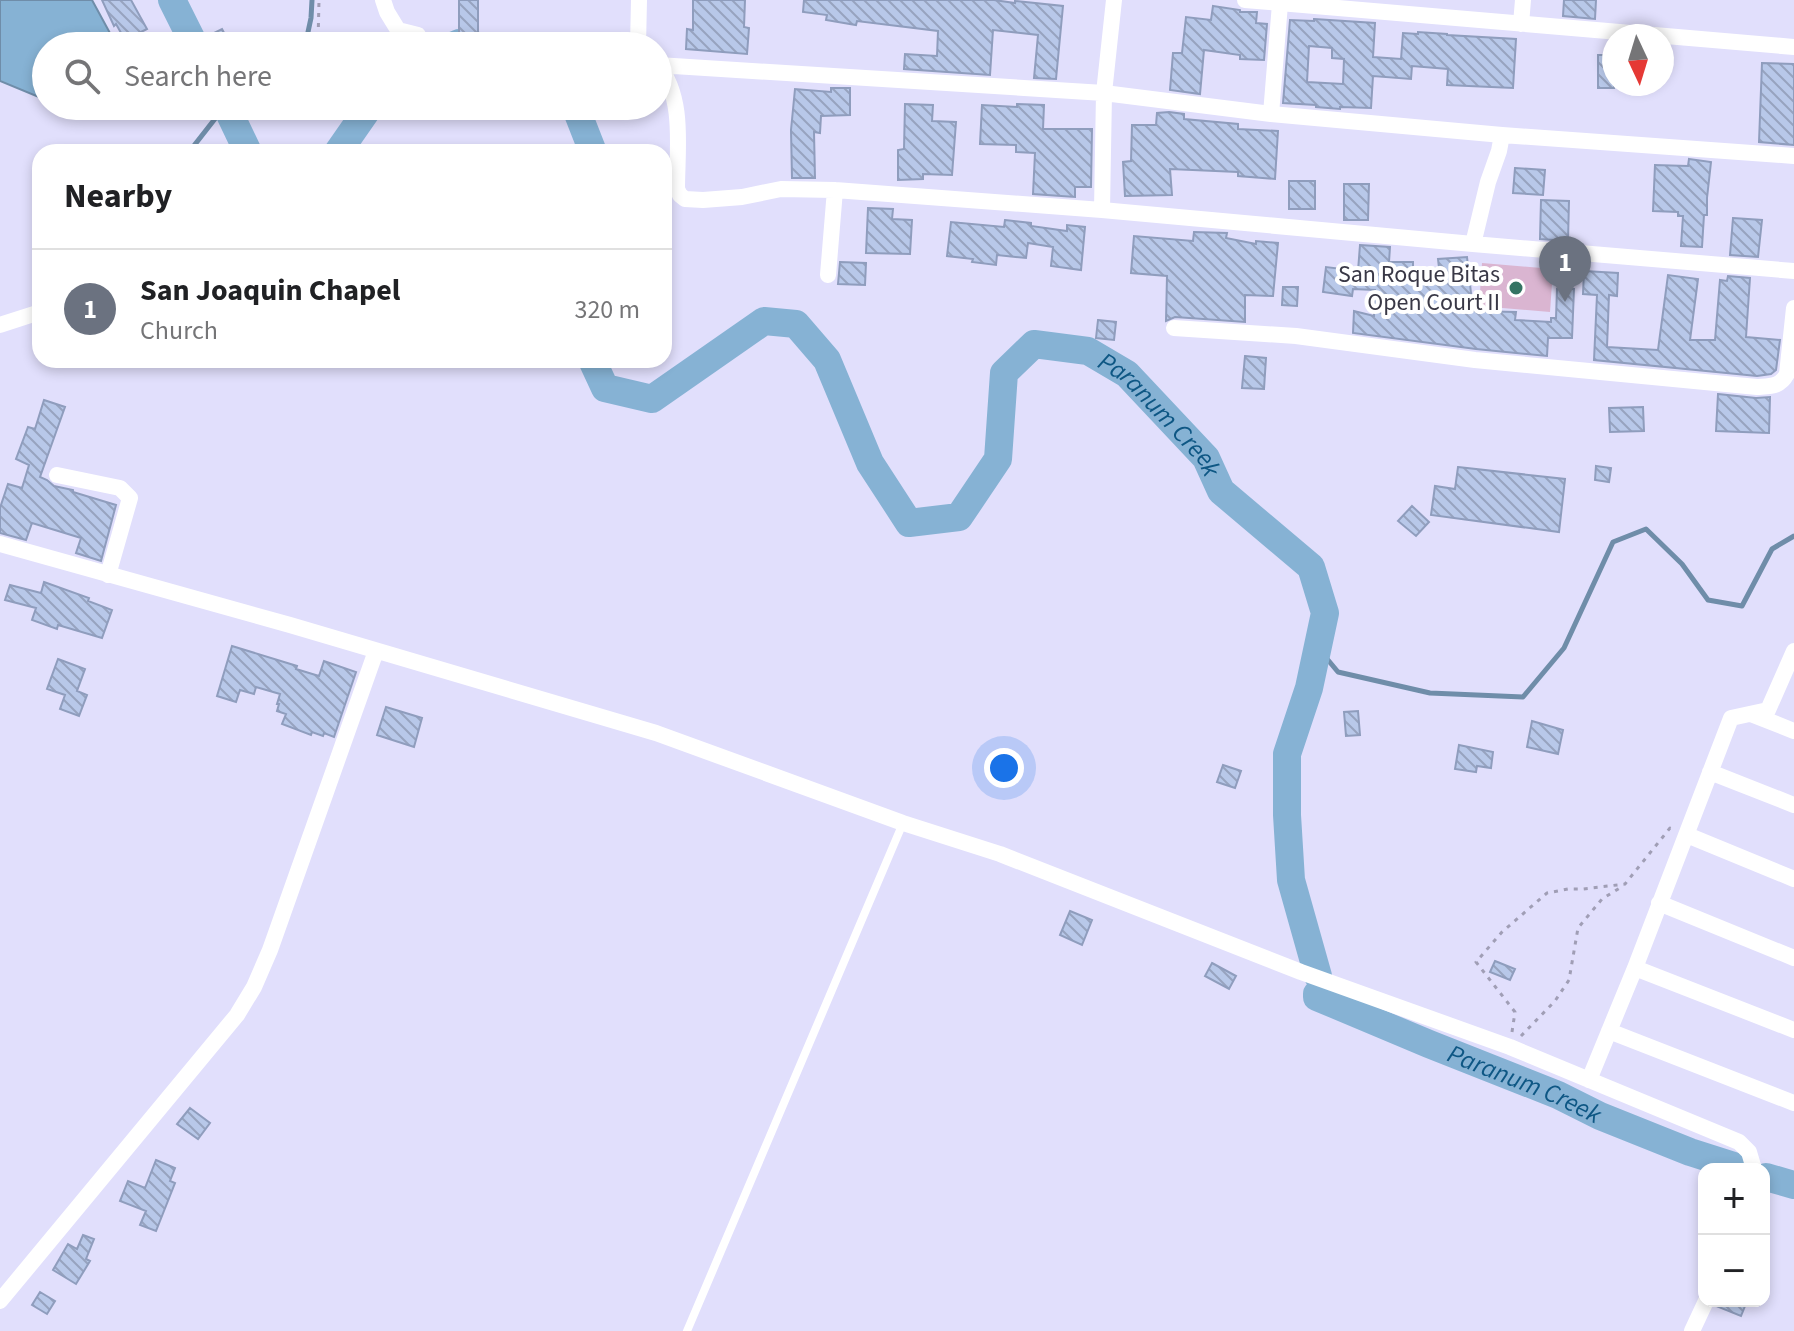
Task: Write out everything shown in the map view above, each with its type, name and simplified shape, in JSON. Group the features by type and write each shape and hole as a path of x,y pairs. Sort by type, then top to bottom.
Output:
{"street":[{"path":"383,0 398,30 406,32"},
{"path":"638,32 639,0"},
{"path":"1102,210 1104,93 1114,0"},
{"path":"1245,0 1794,47"},
{"path":"1521,24 1523,0"},
{"path":"1271,114 1280,4"},
{"path":"672,66 1104,93 1271,114 1502,135 1794,156"},
{"path":"672,96 678,129 677,189 685,199 742,197 781,189 835,190 1102,210 1794,271"},
{"path":"1473,244 1502,135"},
{"path":"828,275 835,190"},
{"path":"1174,328 1296,336 1475,360 1774,386 1783,382 1787,374 1794,308"},
{"path":"0,325 32,315"},
{"path":"57,475 120,488 130,498 108,575"},
{"path":"0,544 656,733 903,823 1000,854 1301,972 1510,1047 1739,1142 1749,1152 1752,1163"},
{"path":"0,1301 237,1015 254,987 270,950 376,651"},
{"path":"1589,1080 1731,718 1768,710 1793,655"},
{"path":"1750,714 1794,731"},
{"path":"1710,772 1794,805"},
{"path":"1687,835 1794,879"},
{"path":"1659,903 1794,958"},
{"path":"1635,968 1794,1030"},
{"path":"1609,1031 1794,1103"},
{"path":"1692,1331 1703,1307"}],"lane":[{"path":"687,1331 903,823"}],"path":[{"path":"318,32 319,0"},
{"path":"1510,1047 1555,1001 1569,980 1578,928 1602,899 1625,884 1670,828 1687,835"},
{"path":"1510,1047 1515,1012 1476,962 1502,932 1547,893 1625,884"}],"shaded area":[{"name":"San Roque Bitas Open Court II","path":"1482,263 1553,269 1550,312 1479,306"}],"water":[{"path":"0,0 92,0 109,32 32,32 32,94 0,81"}],"building":[{"path":"102,0 131,0 147,29 120,32 116,24 114,26"},
{"path":"459,0 478,0 478,32 459,32"},
{"path":"693,0 745,0 744,27 749,28 747,54 686,49 687,29 693,30"},
{"path":"804,0 994,0 1063,6 1056,79 1034,78 1038,35 993,30 990,75 904,69 905,54 937,56 938,31 826,20 827,15 803,12"},
{"path":"1564,0 1596,0 1595,19 1563,16"},
{"path":"1213,6 1257,12 1256,23 1267,24 1264,60 1240,59 1240,55 1204,50 1200,94 1170,90 1173,53 1182,53 1186,17 1211,20"},
{"path":"1290,20 1375,23 1373,57 1401,59 1403,33 1516,39 1513,88 1447,85 1448,69 1412,66 1411,79 1373,76 1371,108 1340,109 1283,103","holes":["1309,46 1332,48 1332,58 1344,59 1343,84 1307,82"]},
{"path":"1598,55 1602,55 1602,88 1598,88"},
{"path":"1762,63 1794,64 1794,145 1759,142"},
{"path":"831,88 850,88 850,115 821,116 820,133 814,132 815,178 792,178 791,130 795,89 831,92"},
{"path":"905,104 933,105 932,121 956,122 952,175 923,174 923,179 898,180 898,150 904,149"},
{"path":"1017,104 1044,105 1043,129 1092,129 1091,187 1075,187 1075,197 1033,194 1035,153 1016,152 1016,145 980,144 982,105 1017,107"},
{"path":"1157,113 1184,114 1184,119 1238,124 1238,129 1278,131 1275,179 1238,176 1238,172 1170,169 1172,195 1125,196 1123,162 1131,161 1132,125 1156,125"},
{"path":"1689,159 1711,162 1702,247 1681,246 1683,216 1678,216 1678,212 1653,211 1655,165 1688,166"},
{"path":"1515,168 1545,170 1543,195 1513,193"},
{"path":"1289,181 1315,181 1315,209 1289,209"},
{"path":"1344,184 1369,184 1368,220 1344,220"},
{"path":"1541,200 1569,201 1568,241 1540,239"},
{"path":"868,208 893,209 892,219 912,220 910,254 866,253"},
{"path":"1733,218 1762,220 1758,257 1730,255"},
{"path":"1005,220 1067,231 1067,225 1085,227 1081,270 1051,266 1053,247 1028,243 1026,258 997,255 996,265 947,256 951,222 1004,227"},
{"path":"1194,232 1227,233 1226,238 1256,244 1256,241 1278,243 1273,296 1245,295 1245,322 1175,317 1166,321 1167,276 1131,273 1134,236 1193,241"},
{"path":"1360,245 1390,247 1389,262 1413,262 1413,268 1439,268 1438,259 1467,257 1473,311 1516,312 1515,320 1551,322 1551,318 1556,318 1557,289 1574,289 1572,338 1548,338 1547,356 1353,333 1354,311 1374,316 1375,290 1353,289 1352,296 1323,292 1326,267 1358,271"},
{"path":"840,262 866,263 865,285 838,284"},
{"path":"1584,271 1618,273 1617,296 1609,295 1607,347 1658,350 1668,275 1698,279 1690,340 1715,340 1720,280 1727,281 1728,276 1750,278 1746,337 1780,340 1776,370 1757,376 1594,360 1597,295 1583,294"},
{"path":"1283,287 1298,287 1297,306 1282,305"},
{"path":"1098,320 1116,322 1114,340 1096,338"},
{"path":"1245,356 1266,358 1264,389 1242,388"},
{"path":"1718,394 1770,397 1769,433 1716,431"},
{"path":"44,400 65,407 40,477 54,486 116,505 101,561 76,553 81,538 32,523 26,540 0,533 0,508 8,484 22,488 29,465 16,459 28,427 35,429"},
{"path":"1643,407 1644,431 1610,432 1609,408"},
{"path":"1596,466 1611,468 1609,482 1595,480"},
{"path":"1458,467 1565,479 1559,532 1431,515 1435,486 1455,489"},
{"path":"1412,506 1429,522 1416,536 1398,521"},
{"path":"44,582 112,610 102,638 58,625 57,629 32,620 36,608 5,600 10,585 41,593"},
{"path":"232,646 319,676 324,661 356,672 334,737 324,733 323,736 312,732 311,735 282,724 286,714 277,711 280,694 256,687 254,694 240,690 236,702 217,696"},
{"path":"58,659 85,669 77,691 87,695 79,716 60,709 65,695 47,689"},
{"path":"386,707 422,718 414,747 377,735"},
{"path":"1358,711 1360,735 1346,736 1344,712"},
{"path":"1532,721 1563,730 1558,754 1527,747"},
{"path":"1459,745 1493,752 1491,768 1477,766 1476,772 1455,769"},
{"path":"1223,765 1241,771 1235,788 1217,782"},
{"path":"1070,911 1092,920 1082,945 1060,935"},
{"path":"1495,961 1515,969 1510,980 1490,972"},
{"path":"1212,963 1236,976 1229,989 1205,976"},
{"path":"190,1108 210,1123 198,1139 177,1124"},
{"path":"156,1160 175,1168 170,1181 175,1183 156,1231 140,1225 146,1211 120,1201 128,1181 145,1188"},
{"path":"83,1235 94,1239 86,1259 90,1261 76,1284 53,1270 68,1244 77,1249"},
{"path":"40,1292 55,1301 47,1314 32,1305"},
{"path":"1718,1307 1745,1307 1741,1316"}],"waterway":[{"name":"Paranum Creek","path":"172,0 188,32"},
{"path":"308,32 312,0"},
{"path":"195,144 214,120"},
{"name":"Paranum Creek","path":"233,120 244,144"},
{"name":"Paranum Creek","path":"344,144 360,120"},
{"name":"Paranum Creek","path":"580,120 590,144"},
{"name":"Paranum Creek","path":"596,368 605,388 652,399 764,321 796,324 827,360 870,463 909,523 959,517 998,459 1004,373 1034,344 1088,351 1127,374 1206,458 1221,491 1311,567 1325,613 1309,688 1287,754 1287,815 1291,880 1318,976"},
{"path":"1318,648 1338,672 1430,693 1523,697 1564,648 1613,542 1646,529 1682,564 1708,600 1742,606 1772,549 1794,536"},
{"name":"Paranum Creek","path":"1317,994 1317,997 1558,1095 1600,1116 1725,1163"},
{"name":"Paranum Creek","path":"1770,1178 1794,1185"}],"place":[{"name":"San Roque Bitas Open Court II","path":"1516,288"},
{"name":"San Joaquin Chapel","path":"1565,302"}]}
